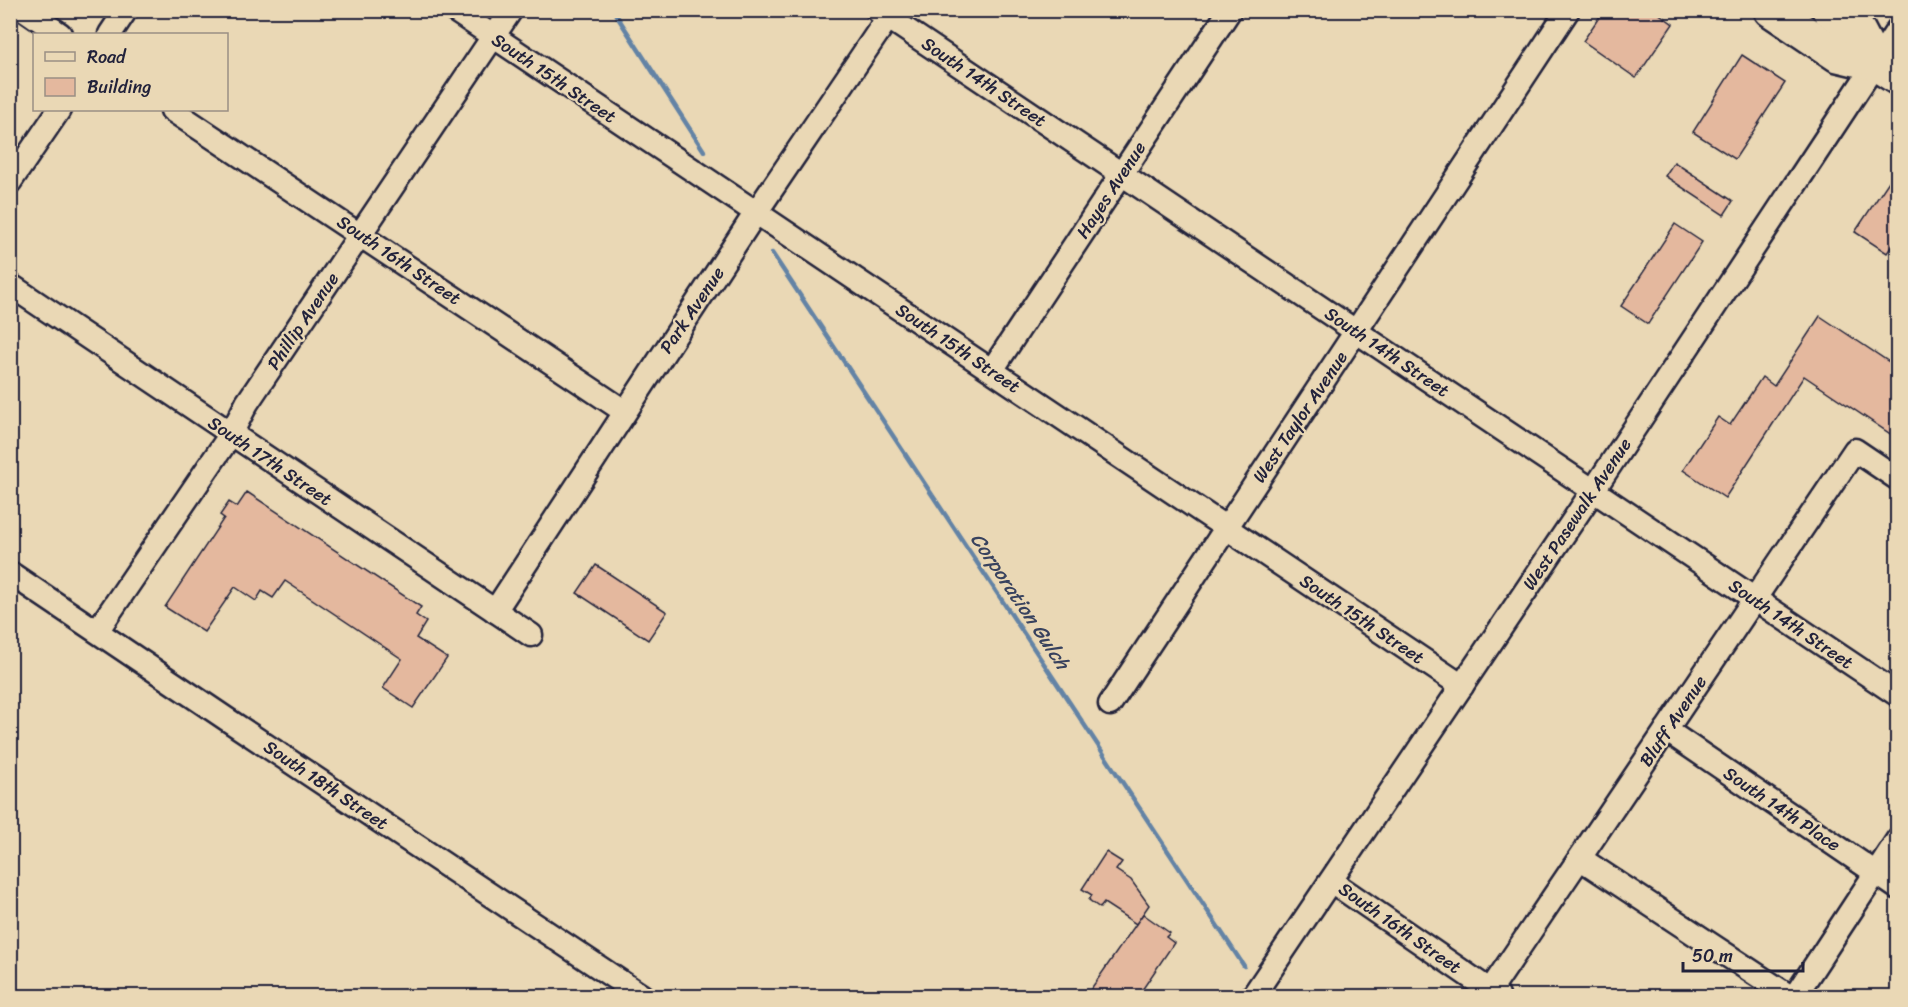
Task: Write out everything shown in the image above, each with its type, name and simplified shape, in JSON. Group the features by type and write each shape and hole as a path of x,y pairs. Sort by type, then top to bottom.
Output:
{"highway":[{"path":"1771,10 1838,55 1887,71"},
{"path":"1829,10 1858,30 1887,71"}],"street":[{"path":"25,10 59,33"},
{"path":"111,33 126,10"},
{"name":"South 15th Street","path":"454,10 1462,686"},
{"name":"Phillip Avenue","path":"97,631 231,434 248,403 511,10"},
{"name":"Hayes Avenue","path":"992,370 1230,10"},
{"name":"West Taylor Avenue","path":"1110,704 1568,10"},
{"name":"South 14th Street","path":"886,13 1898,695"},
{"name":"Park Avenue","path":"495,611 886,13"},
{"name":"West Pasewalk Avenue","path":"1253,996 1593,491 1887,71 1898,29"},
{"path":"10,182 58,111"},
{"name":"South 16th Street","path":"174,111 624,411"},
{"name":"South 17th Street","path":"10,285 531,635"},
{"name":"Bluff Avenue","path":"1494,994 1666,730 1855,450 1898,479"},
{"name":"South 18th Street","path":"10,573 642,996"},
{"name":"South 14th Place","path":"1666,730 1898,888"},
{"path":"1795,996 1898,839"},
{"path":"1581,859 1790,996"},
{"name":"South 16th Street","path":"1331,881 1494,994"}],"building":[{"path":"1604,10 1654,10 1673,24 1636,78 1583,41"},
{"path":"1742,55 1785,83 1735,159 1693,132"},
{"path":"1674,162 1733,201 1724,215 1665,176"},
{"path":"1889,181 1898,187 1898,237 1887,253 1855,232"},
{"path":"1675,224 1702,242 1648,324 1621,306"},
{"path":"1820,316 1898,368 1898,439 1804,376 1725,498 1683,470 1718,417 1730,425 1762,377 1774,386"},
{"path":"247,492 421,607 416,615 426,622 416,638 447,658 413,708 383,688 402,659 285,581 273,598 262,591 256,601 235,587 204,632 165,607 224,518 220,515 229,502 237,507"},
{"path":"596,565 667,612 648,640 577,593"},
{"path":"1106,852 1122,862 1116,870 1131,880 1149,905 1136,924 1104,903 1100,908 1089,900 1092,895 1082,889"},
{"path":"1143,914 1170,933 1166,937 1174,943 1138,996 1086,996"}],"waterway":[{"name":"Corporation Gulch","path":"613,10 704,151"},
{"name":"Corporation Gulch","path":"772,253 1244,966"}]}
